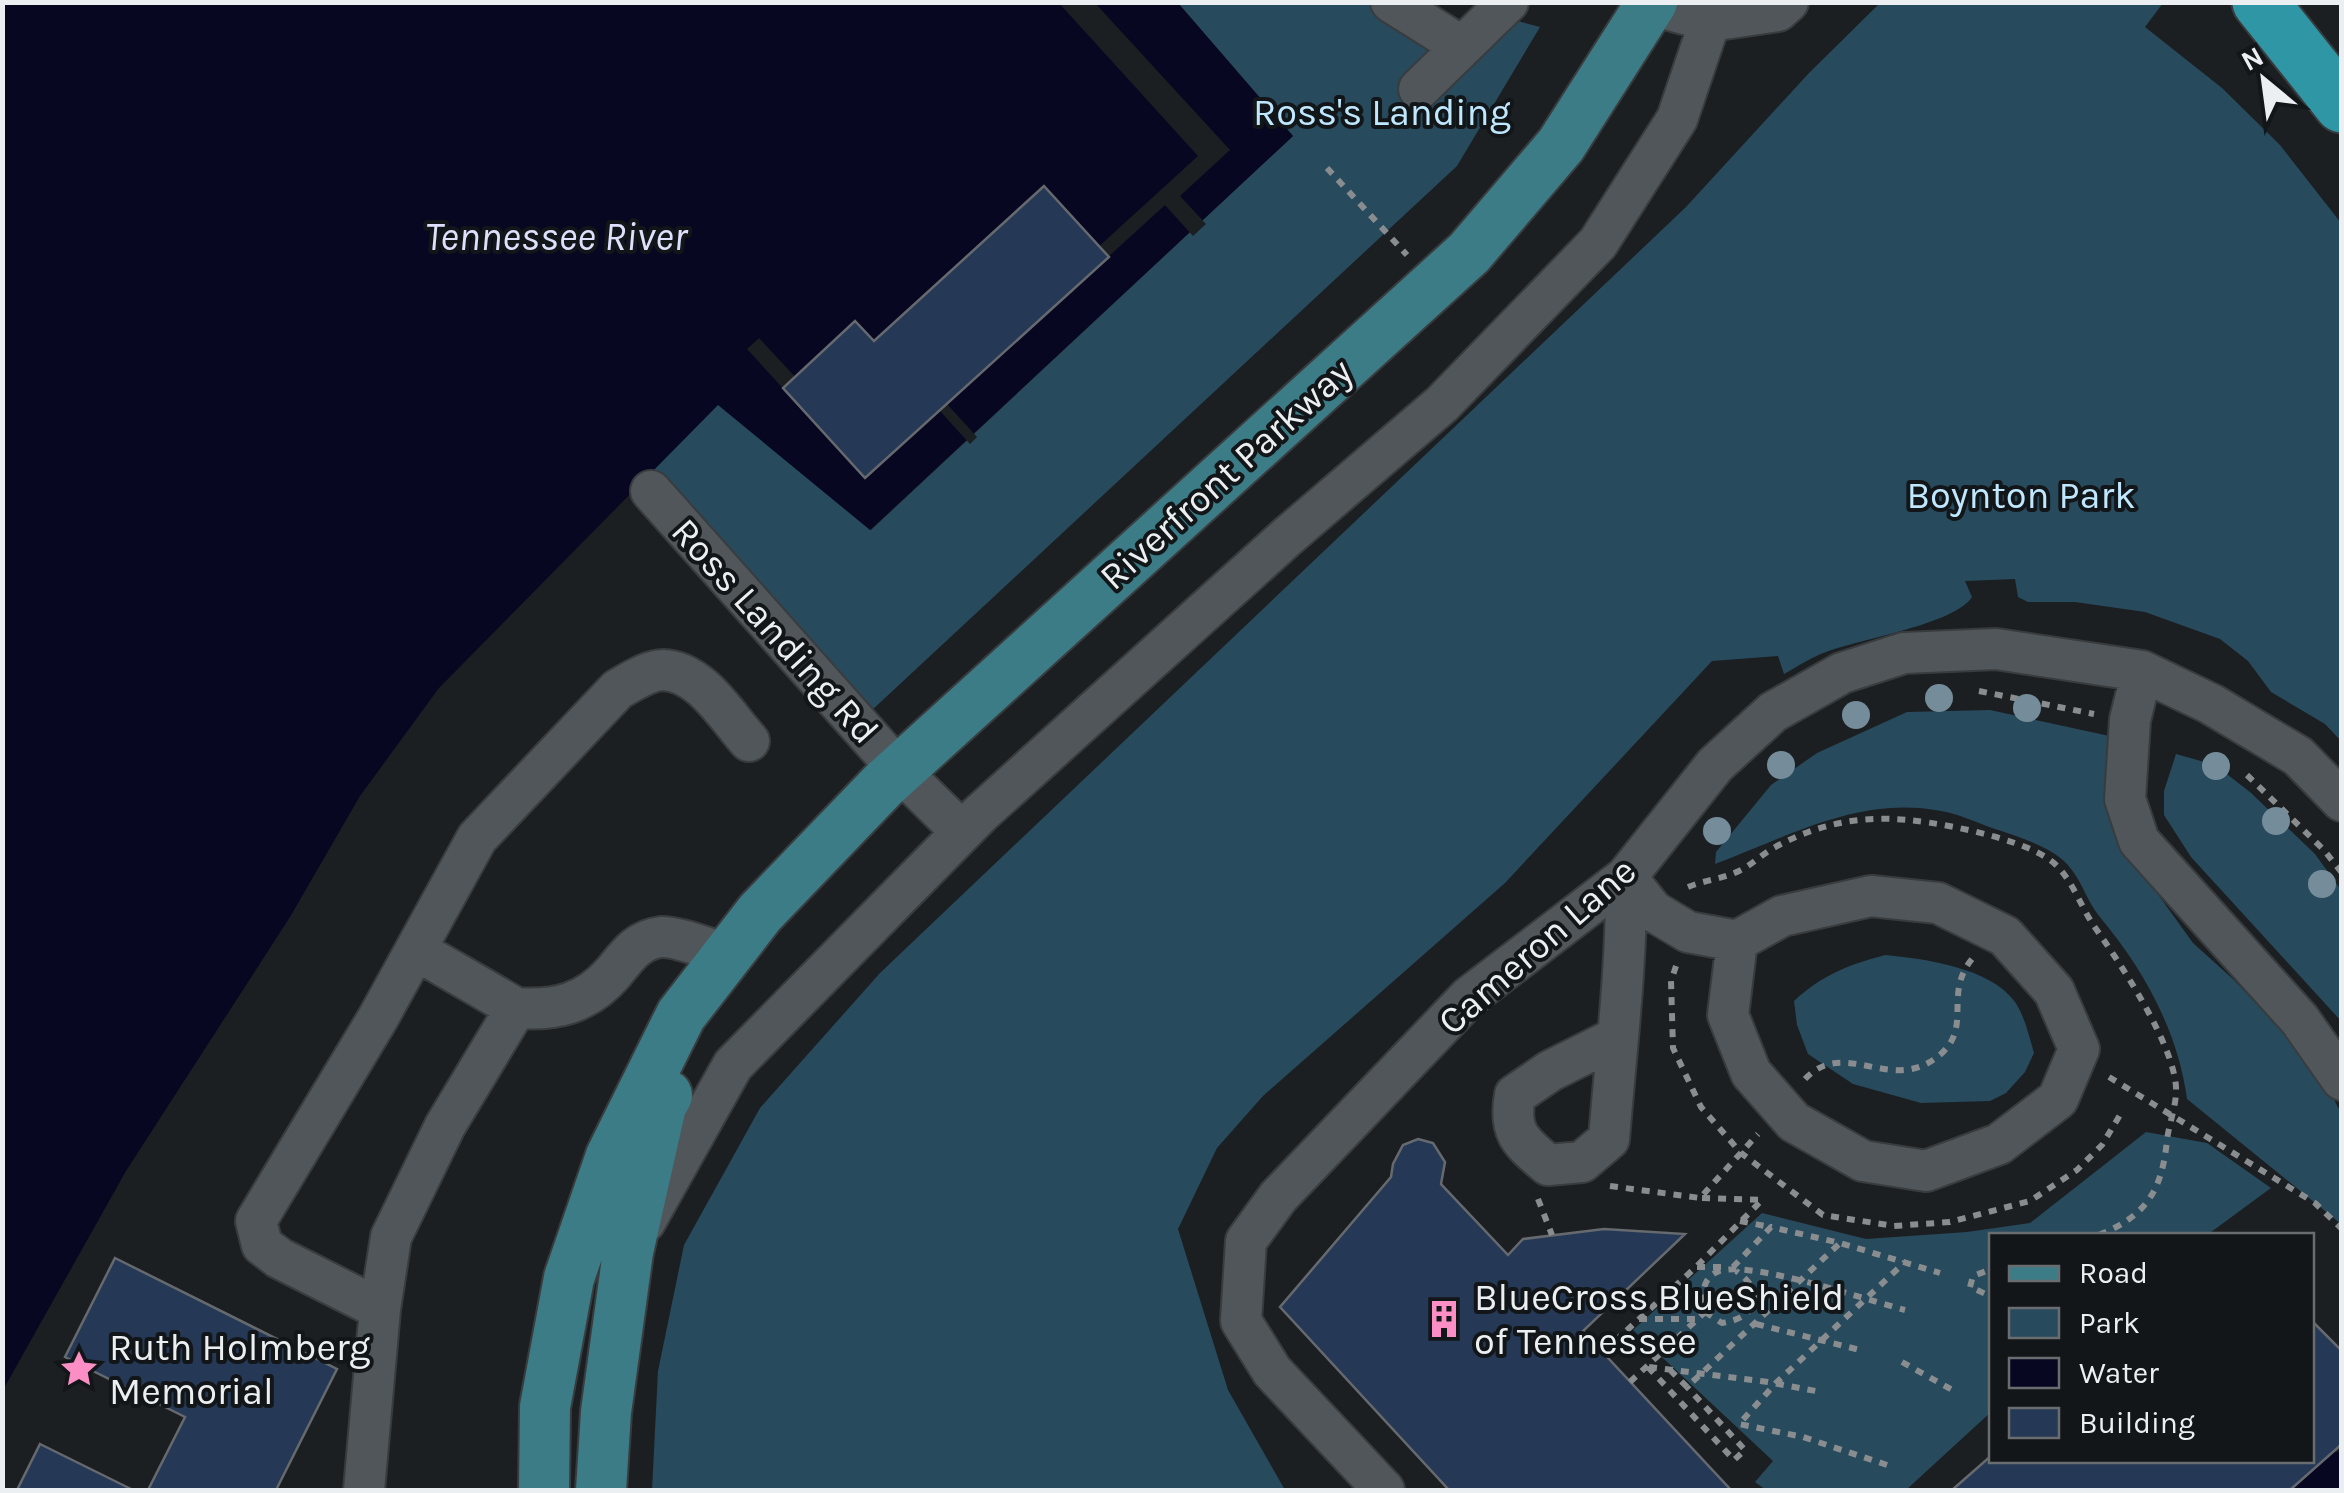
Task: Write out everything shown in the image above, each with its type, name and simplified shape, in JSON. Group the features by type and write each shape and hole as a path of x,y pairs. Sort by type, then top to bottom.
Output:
{"highway":[{"path":"2260,2 2342,105"}],"main road":[{"name":"Riverfront Parkway","path":"544,1490 545,1407 570,1278 611,1156 681,1015 760,913 900,770 1469,253 1561,145 1651,4"},
{"name":"Riverfront Parkway","path":"601,1490 606,1412 628,1252 661,1106 760,913"}],"street":[{"path":"1391,2 1462,46"},
{"path":"1419,88 1508,2"},
{"path":"1651,4 1710,22 1778,11 1788,2"},
{"path":"628,1252 733,1065 962,832 1288,536 1442,404 1598,244 1676,118 1710,22"},
{"name":"Ross Landing Rd","path":"650,491 900,770 962,832"},
{"name":"Cameron Lane","path":"1384,1490 1272,1371 1242,1321 1246,1241 1278,1197 1469,997 1626,877 1715,766 1773,712 1842,673 1904,653 1996,649 2142,671 2211,704 2298,756 2342,801"},
{"path":"380,1309 279,1258 262,1245 256,1221 478,838 618,688 663,670 696,681 749,742"},
{"path":"2142,671 2130,720 2126,799 2139,841 2300,1020 2342,1080"},
{"path":"1626,877 1653,911 1688,932 1737,941 1782,916 1871,896 1938,903 2006,936 2054,991 2080,1049 2058,1100 1999,1144 1926,1171 1863,1161 1794,1122 1751,1073 1728,1016 1737,941"},
{"path":"1618,1037 1626,877"},
{"path":"416,950 516,1008 546,1011 595,990 626,955 646,940 666,936 728,954"},
{"path":"359,1486 392,1237 445,1126 516,1008"}],"path":[{"path":"1327,168 1407,256"},
{"path":"1976,691 2130,720"},
{"path":"2236,768 2250,776 2342,873"},
{"path":"1687,874 1686,888 1694,896"},
{"path":"2080,1049 2107,1075 2315,1202 2342,1229"},
{"path":"2104,1233 2141,1210 2156,1190 2172,1115"},
{"path":"1604,1352 1762,1200 1700,1198"},
{"path":"1740,1220 1840,1243 1940,1273"},
{"path":"1630,1382 1701,1316 1706,1280 1716,1272 1732,1268 1771,1227"},
{"path":"1687,1387 1840,1243"},
{"path":"1886,1466 1803,1437 1738,1424 1905,1262"},
{"path":"1696,1267 1732,1268 1799,1281 1906,1310"},
{"path":"1732,1268 1750,1280 1755,1294 1752,1310 1740,1321"},
{"path":"1989,1271 1972,1276 1974,1288 1989,1296"},
{"path":"1638,1319 1701,1316 1722,1324 1740,1321 1864,1351"},
{"path":"1902,1362 1956,1392"},
{"path":"1648,1367 1821,1392"},
{"path":"1648,1367 1734,1460 1745,1450 1670,1370"}],"green space":[{"name":"Ross's Landing","path":"1178,3 1374,3 1419,28 1495,15 1540,27 1457,166 871,711 653,469 718,404 871,530 1293,136"},
{"name":"Boynton Park","path":"1880,3 2163,3 2145,27 2222,88 2280,145 2341,223 2341,741 2325,724 2271,692 2248,661 2220,639 2145,612 2075,602 2028,602 2018,597 2015,579 1965,581 1972,597 1947,615 1826,652 1784,674 1778,656 1712,661 1505,883 1263,1096 1217,1148 1178,1229 1228,1390 1285,1490 652,1490 658,1371 684,1245 760,1108 880,973 1686,207 1809,73"},
{"path":"1990,710 2114,737 2119,840 2193,943 2287,1036 2329,1090 2341,1113 2341,1224 2187,1099 2176,1049 2144,979 2072,870 2052,852 1941,811 1881,809 1825,821 1715,864 1716,852 1771,785 1817,753 1907,712"},
{"path":"2176,754 2215,765 2250,792 2315,854 2341,890 2341,1021 2191,857 2164,815 2164,791"},
{"path":"1885,955 1937,962 1973,973 1990,980 2015,1002 2034,1053 2025,1072 2006,1093 1990,1101 1921,1103 1853,1084 1808,1054 1797,1025 1794,1001 1836,972"},
{"path":"2146,1132 2207,1143 2271,1188 2210,1233 1989,1233 1989,1414 1906,1490 1766,1490 1755,1482 1773,1461 1633,1330 1762,1213 1866,1239 2030,1223"}],"water":[{"name":"Tennessee River","path":"3,3 1178,3 1293,136 870,530 718,405 439,688 360,796 290,917 126,1171 3,1390"},
{"path":"2341,1451 2341,1490 2287,1490 2308,1463"}],"pier":[{"path":"1059,3 1095,3 1230,150 1180,196 1206,224 1193,236 1165,205 947,404 977,437 970,444 939,410 865,478 747,349 759,338 869,456 1198,156"}],"building":[{"path":"1044,186 1109,257 865,478 783,388 855,321 874,341"},
{"name":"BlueCross BlueShield of Tennessee","path":"1418,1139 1433,1143 1445,1162 1441,1184 1508,1255 1523,1239 1604,1229 1685,1234 1583,1331 1731,1490 1449,1490 1280,1307 1391,1177 1403,1145"},
{"path":"115,1258 337,1369 276,1490 148,1490 185,1417 65,1357"},
{"path":"2314,1323 2342,1351 2342,1444 2290,1490 1952,1490 1989,1458 1989,1463 2314,1463"},
{"path":"40,1444 133,1490 17,1490"}],"place":[{"name":"BlueCross BlueShield of Tennessee","path":"1444,1319"},
{"name":"Ruth Holmberg Memorial","path":"79,1369"}]}
